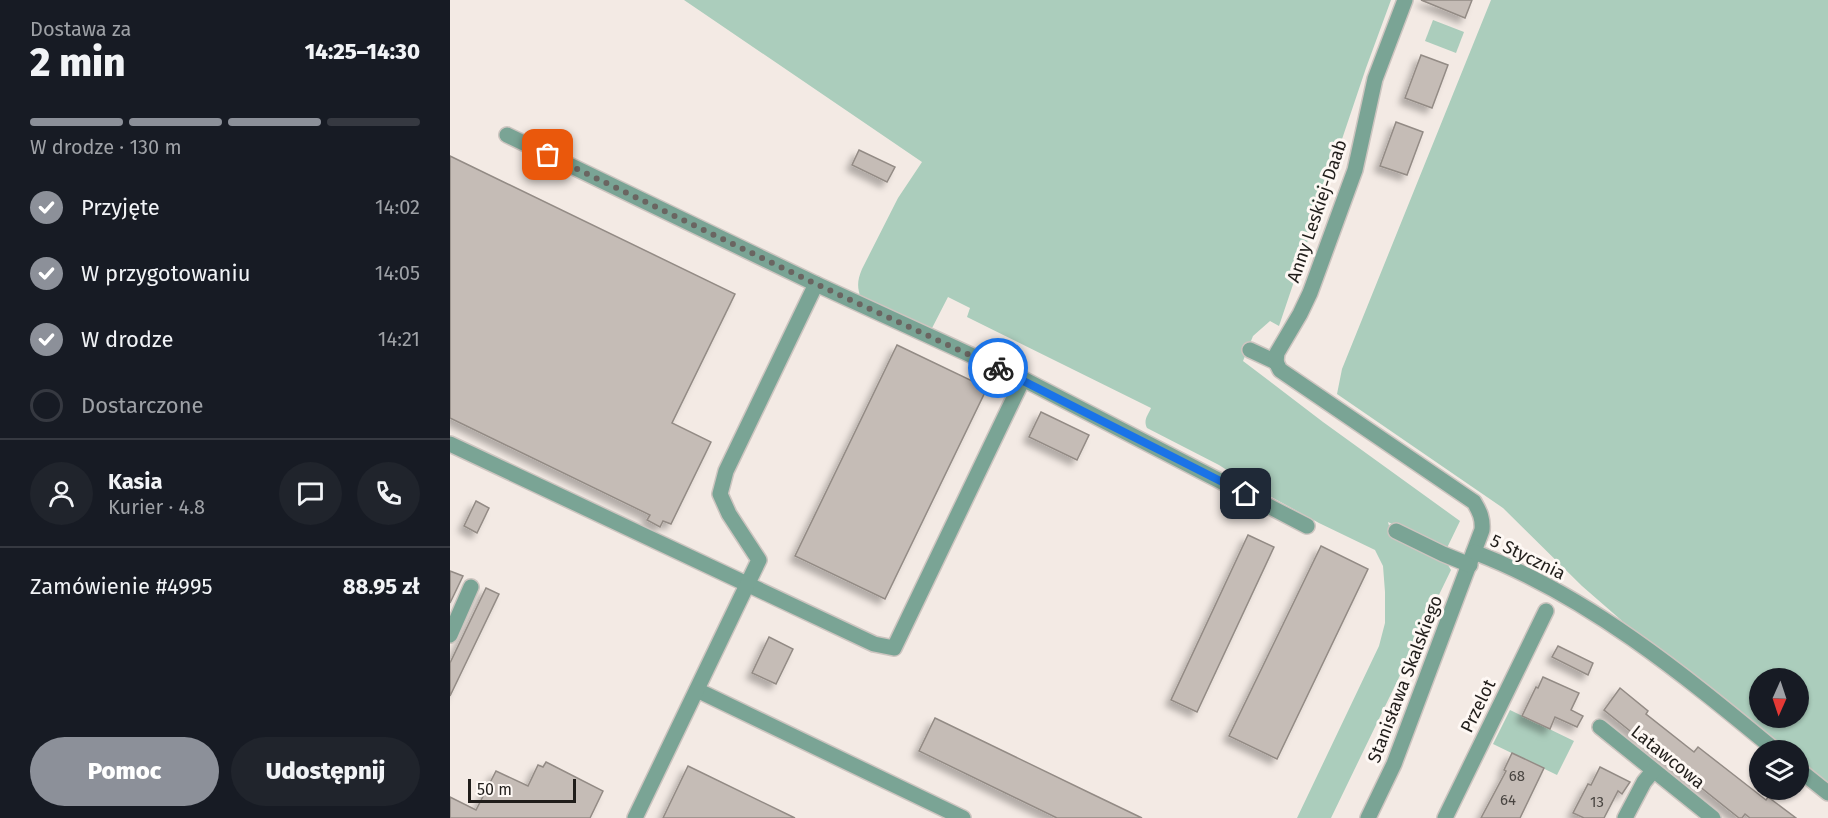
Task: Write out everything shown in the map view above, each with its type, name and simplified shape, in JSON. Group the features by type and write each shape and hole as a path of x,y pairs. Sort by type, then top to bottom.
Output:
{"street":[{"name":"Anny Leskiej-Daab","path":"1276,362 1277,353 1310,293 1355,170 1375,79 1405,0"},
{"path":"507,135 816,284 1023,379 1307,526"},
{"path":"635,818 759,560 729,514 720,494 726,471 816,284"},
{"name":"5 Stycznia","path":"1250,350 1276,362 1286,375 1473,502 1480,511 1483,521 1472,558 1544,585 1593,611 1699,687 1763,740"},
{"path":"450,444 874,644 894,648 1023,379"},
{"path":"1396,531 1443,555 1472,558"},
{"name":"Stanisława Skalskiego","path":"1368,818 1395,764 1472,558"},
{"path":"450,635 471,587"},
{"name":"Przelot","path":"1445,818 1546,611"},
{"path":"697,690 963,818"},
{"name":"Latawcowa","path":"1600,727 1713,818"},
{"path":"1625,818 1644,782 1653,771"},
{"path":"1809,778 1828,793"}],"green space":[{"path":"684,0 1391,0 1279,326 1270,321 1253,336 1243,361 1460,521 1446,550 1388,522 1392,537 1448,565 1451,570 1331,818 1297,818 1379,646 1385,623 1385,592 1383,566 1375,550 1319,523 1253,487 1219,465 1147,428 1146,420 1151,408 967,317 970,308 948,297 930,332 861,299 858,284 862,269 898,198 922,162"},
{"path":"1491,0 1828,0 1828,788 1809,772 1809,740 1768,740 1753,728 1809,728 1809,668 1749,668 1749,725 1667,660 1582,586 1503,508 1337,394 1342,369"},
{"path":"1433,20 1464,32 1456,53 1425,41"},
{"path":"1510,710 1574,741 1557,775 1493,744"}],"building":[{"path":"1421,0 1472,0 1465,18"},
{"path":"1421,55 1448,65 1432,108 1405,98"},
{"path":"1396,122 1423,132 1407,175 1380,166"},
{"path":"859,150 895,167 887,182 852,165"},
{"path":"450,156 735,294 672,423 711,442 671,524 663,521 660,527 647,520 650,515 450,418"},
{"path":"897,345 987,388 885,599 795,556"},
{"path":"1041,412 1089,435 1077,460 1029,437"},
{"path":"476,501 489,508 477,533 464,526"},
{"path":"1248,535 1274,547 1197,712 1171,700"},
{"path":"1321,546 1368,569 1277,759 1229,736"},
{"path":"450,571 463,576 450,603"},
{"path":"486,588 499,594 450,696 450,663"},
{"path":"769,637 793,649 776,684 752,673"},
{"path":"1558,646 1593,663 1588,675 1552,657"},
{"path":"1543,677 1579,693 1571,710 1583,716 1577,727 1555,717 1550,729 1522,716"},
{"path":"1620,688 1648,711 1646,714 1694,752 1698,747 1749,787 1749,800 1772,800 1796,818 1750,818 1745,814 1739,818 1649,746 1650,744 1604,710"},
{"path":"935,718 1142,818 1057,818 919,751"},
{"path":"1512,753 1544,768 1520,818 1481,818 1506,771 1504,770"},
{"path":"546,762 603,791 590,818 450,818 450,797 476,810 496,771 528,786 538,765 543,767"},
{"path":"688,766 795,818 663,818"},
{"path":"1600,767 1630,782 1622,794 1618,791 1604,818 1584,818 1573,813"}],"way so far":[{"path":"548,155 816,284 998,368"}],"route":[{"path":"998,368 1246,494"}]}
